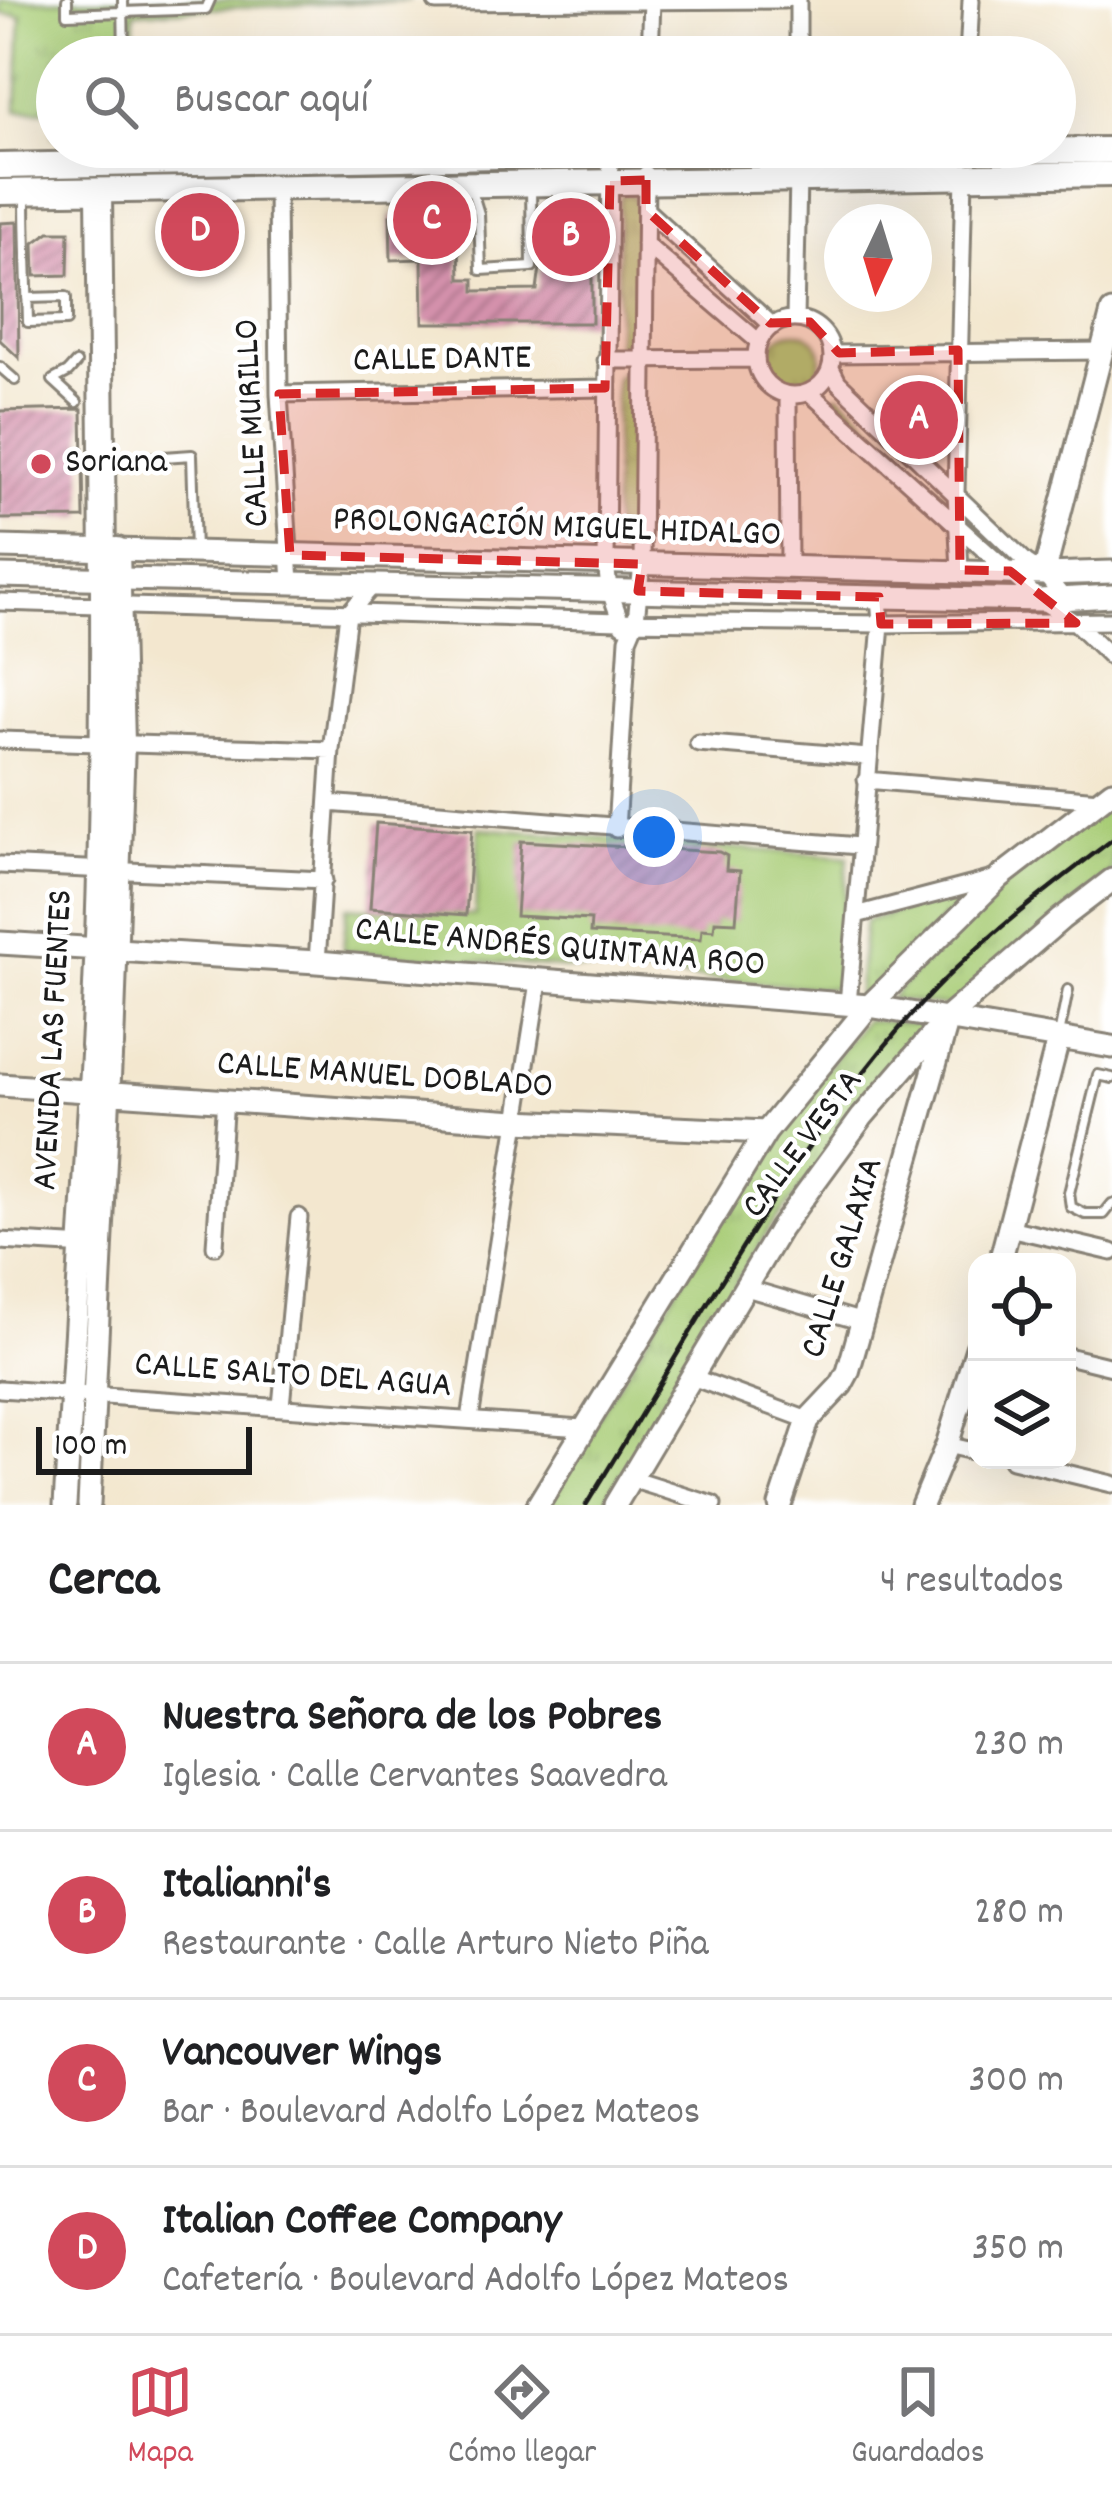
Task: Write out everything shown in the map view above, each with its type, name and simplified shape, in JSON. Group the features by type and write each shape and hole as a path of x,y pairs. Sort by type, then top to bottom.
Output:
{"main road":[{"path":"1076,152 1112,150"},
{"path":"0,166 36,162"},
{"path":"12,192 646,180 733,168"},
{"path":"1056,168 1112,174"},
{"name":"AVENIDA LAS FUENTES","path":"89,1505 94,1394 91,1246 112,743 99,191"},
{"path":"1044,574 1104,380 1103,352 1112,312"},
{"name":"PROLONGACIÓN MIGUEL HIDALGO","path":"0,548 1112,572"},
{"name":"PROLONGACIÓN MIGUEL HIDALGO","path":"0,576 1040,600 1112,596"},
{"path":"538,1505 766,1132 858,1005 1000,878 1106,796"},
{"name":"CALLE VESTA","path":"615,1505 780,1228 862,1117 948,1017 1112,880"},
{"name":"CALLE ANDRÉS QUINTANA ROO","path":"0,943 317,962 858,1005 1112,1046"},
{"name":"CALLE GALAXIA","path":"780,1505 808,1420 841,1385 948,1017"},
{"path":"1002,1253 1058,1040"},
{"name":"CALLE MANUEL DOBLADO","path":"0,1085 766,1132"},
{"name":"AVENIDA LAS FUENTES","path":"65,1505 71,1393 91,1246"},
{"path":"922,1505 973,1361"}],"street":[{"path":"651,36 652,0"},
{"path":"436,2 784,0"},
{"path":"798,0 798,36"},
{"path":"969,36 971,0"},
{"path":"99,191 101,168"},
{"path":"610,168 606,562 609,590 628,620"},
{"path":"616,829 628,620 642,565 646,168"},
{"path":"795,319 798,168"},
{"path":"960,570 956,493 964,168"},
{"name":"CALLE MURILLO","path":"277,188 279,394 291,582"},
{"path":"646,210 772,326"},
{"path":"645,244 758,351 763,380 788,395 810,393 821,386 832,361"},
{"path":"758,351 772,326 795,319 821,329 838,382 1044,574 1064,598 1076,623"},
{"path":"832,361 958,350 1103,352"},
{"path":"606,360 758,351"},
{"name":"CALLE DANTE","path":"279,394 605,388"},
{"path":"810,393 1040,600 1076,623 1112,658"},
{"path":"788,395 789,568"},
{"path":"317,962 331,750 348,614 374,584"},
{"path":"858,1005 859,846 881,624 879,597"},
{"path":"0,602 628,620 1112,621"},
{"path":"0,740 331,750"},
{"path":"698,743 868,758"},
{"path":"866,780 1106,796"},
{"path":"328,803 859,846"},
{"path":"0,865 324,880"},
{"path":"856,916 1000,878"},
{"path":"470,1419 539,982"},
{"path":"215,1246 225,1098"},
{"path":"281,1406 299,1217"},
{"path":"1009,1228 1112,1252"},
{"path":"0,1241 91,1246"},
{"path":"746,1288 862,1322"},
{"path":"1076,1358 1112,1367"},
{"path":"692,1377 808,1420"},
{"name":"CALLE SALTO DEL AGUA","path":"0,1389 583,1428"},
{"path":"947,1445 968,1450"},
{"path":"1050,1469 1112,1484"},
{"path":"631,1479 713,1505"}],"lane":[{"path":"67,0 67,14 206,9 210,0"},
{"path":"123,0 124,36"},
{"path":"470,184 479,214 481,270 532,267 531,183"},
{"path":"12,192 28,322 66,321 65,297 27,298"},
{"path":"76,363 53,380 77,402"},
{"path":"0,367 15,380"},
{"path":"102,461 192,455 196,553"},
{"path":"1058,1040 1068,990"},
{"path":"1111,1075 1098,1076 1069,1192 1071,1207 1084,1214 1104,1214 1112,1204"}],"highlighted area":[{"path":"646,180 646,210 770,323 810,322 839,353 958,350 960,570 1010,571 1076,623 881,624 879,597 638,591 642,564 290,555 279,394 605,388 610,181"}],"green space":[{"path":"0,0 411,0 134,12 135,36 36,36 36,110 17,110 21,16 0,14"},
{"path":"622,194 633,195 641,213 633,356 624,356 617,349"},
{"path":"795,332 813,340 821,358 813,376 795,384 777,376 769,358 777,340"},
{"path":"629,370 634,378 636,551 632,558 617,556 613,550 616,379"},
{"path":"839,394 950,499 949,510 829,401"},
{"path":"1112,794 1112,872 954,1007 890,999 959,921"},
{"path":"479,828 848,857 837,989 343,951 347,907 475,915"},
{"path":"975,889 868,999 857,1000 865,921"},
{"path":"865,1020 933,1026 769,1229 603,1505 542,1505 777,1131"}],"building":[{"path":"592,212 592,323 423,323 422,259 391,260 390,216 458,216 460,279 474,279 474,291 537,290 540,268 551,268 551,214"},
{"path":"17,222 19,358 0,340 0,223"},
{"path":"49,232 69,232 68,275 35,276 34,243"},
{"name":"Soriana","path":"82,409 84,518 0,519 0,411"},
{"path":"376,823 472,830 466,915 370,908"},
{"path":"521,841 719,852 727,856 726,870 740,871 736,922 715,921 714,930 702,929 701,939 590,933 591,920 516,916"}],"railway":[{"path":"586,1505 739,1252 866,1070 958,966 1112,840"}],"place":[{"name":"Vancouver Wings","path":"432,220"},
{"name":"Italian Coffee Company","path":"200,232"},
{"name":"Italianni's","path":"571,237"},
{"name":"Nuestra Señora de los Pobres","path":"919,420"},
{"name":"Soriana","path":"41,464"}]}
